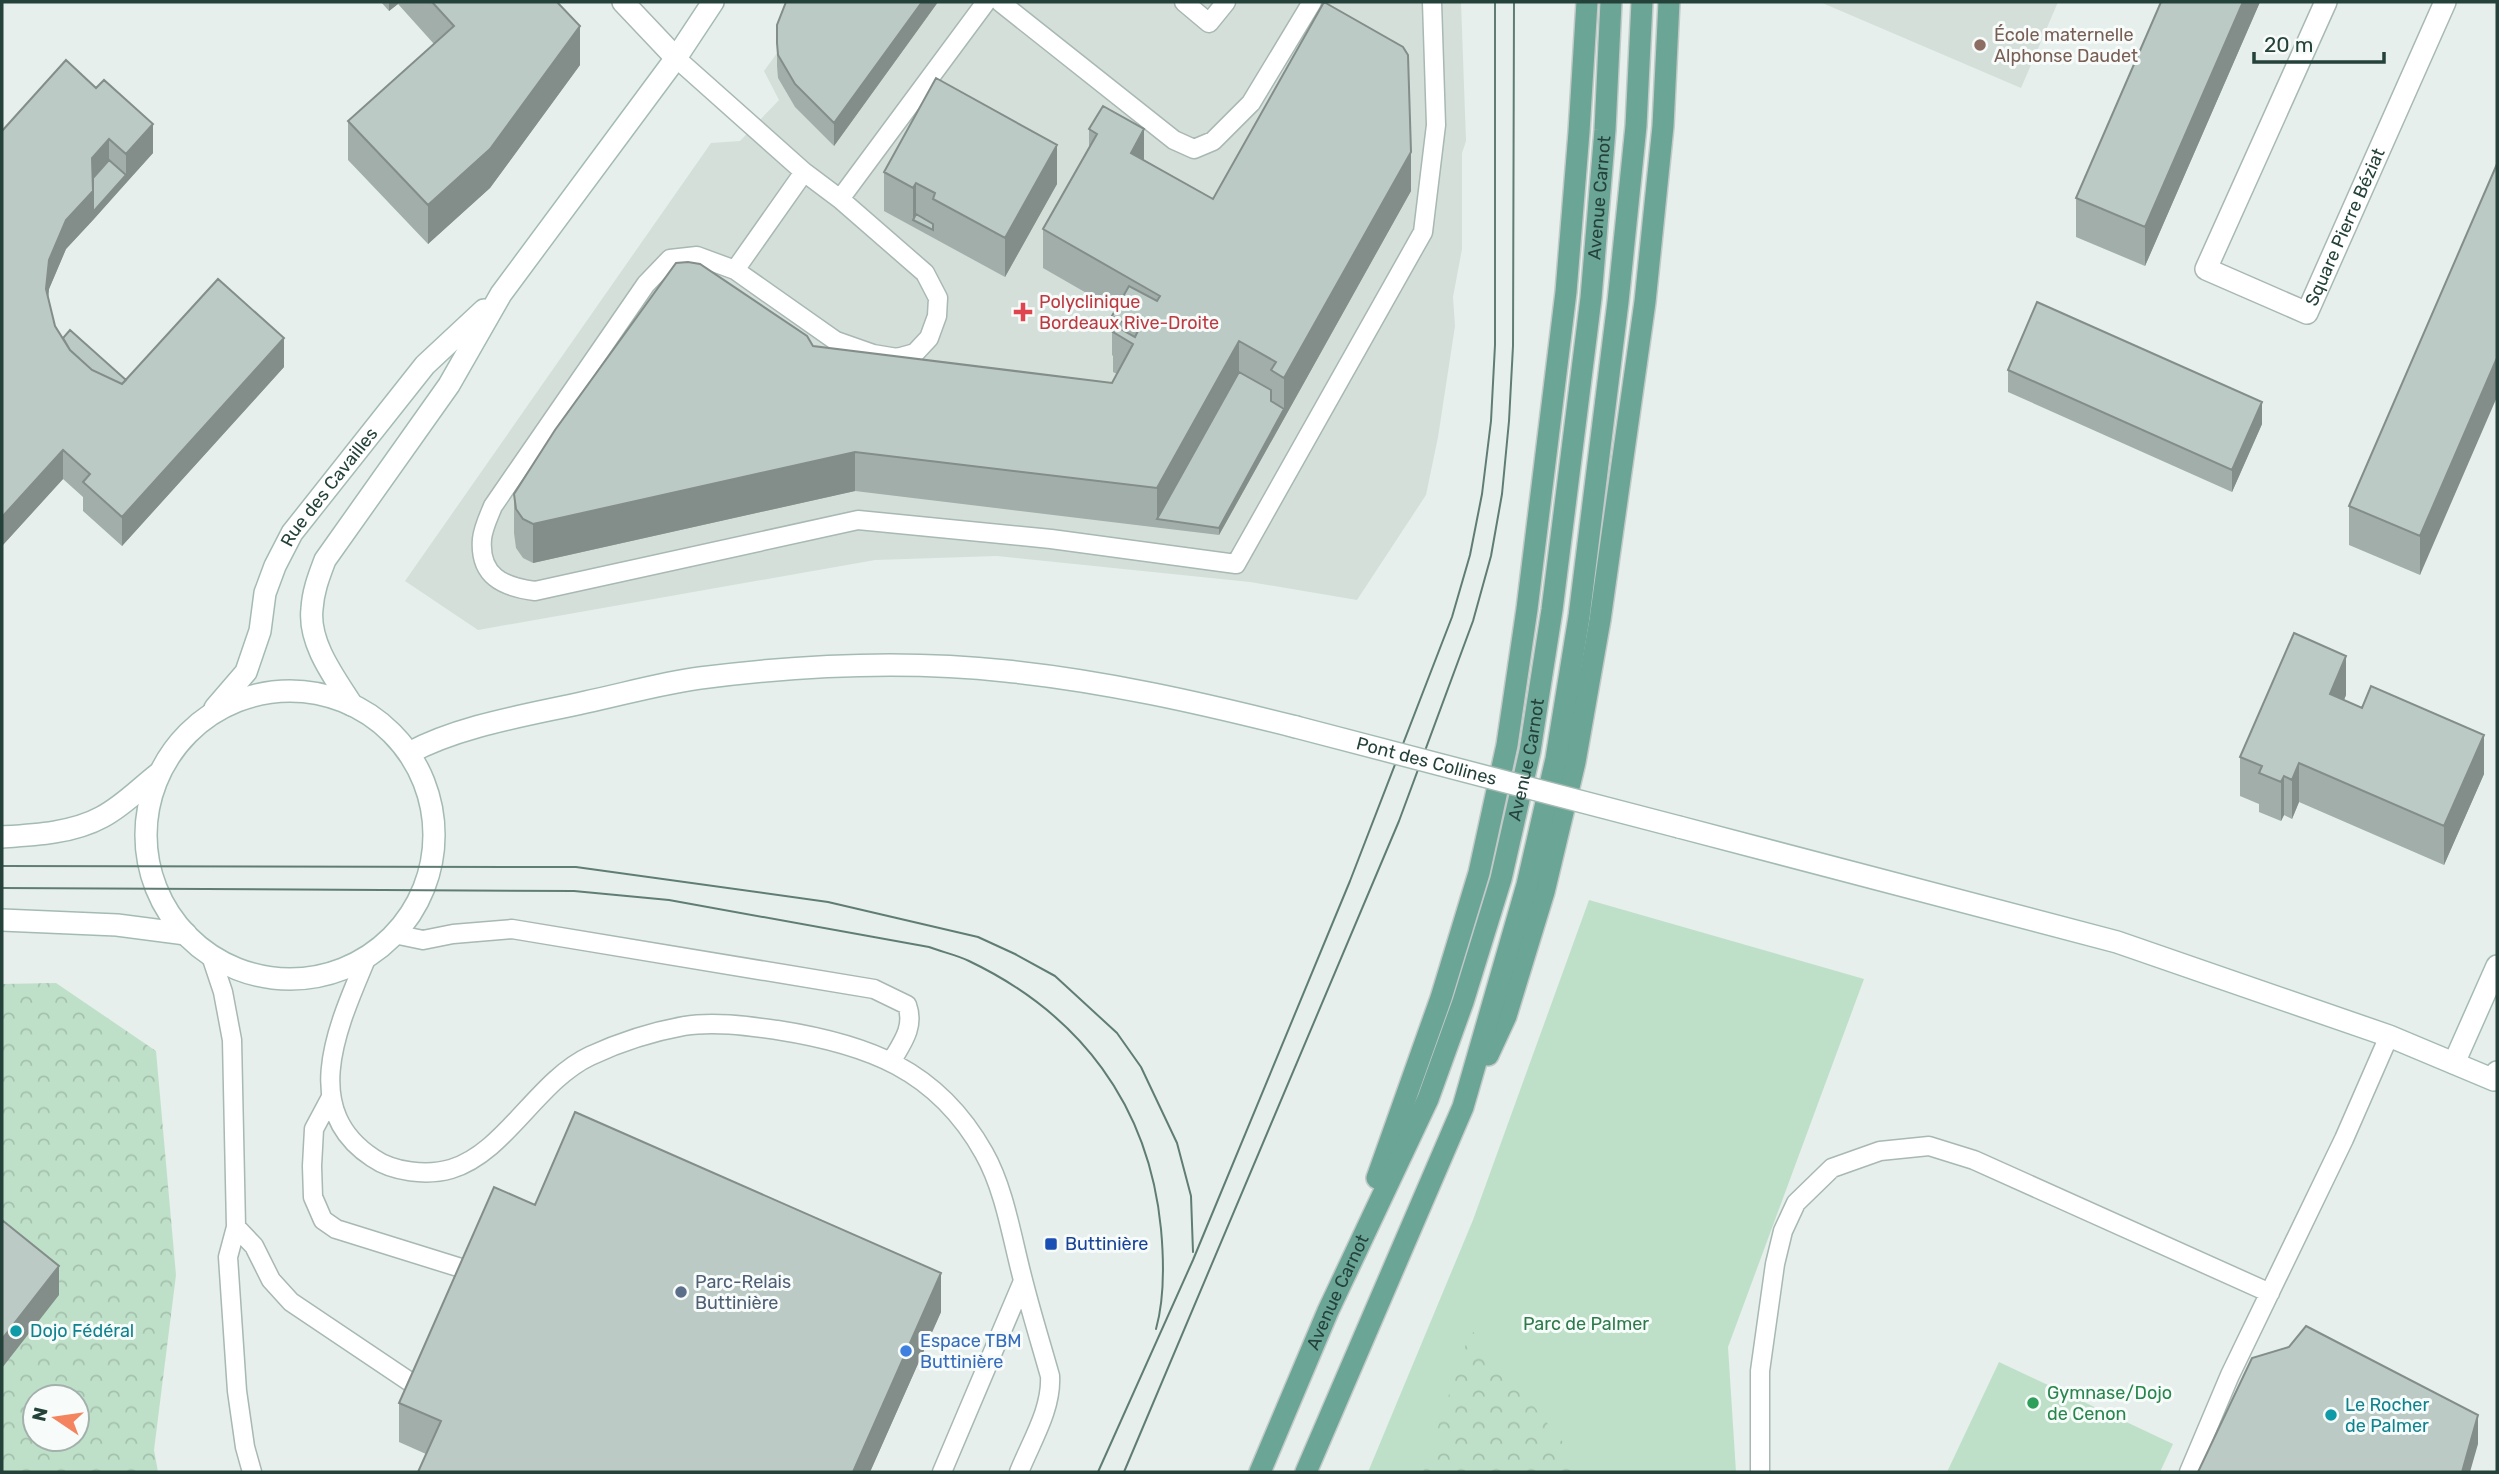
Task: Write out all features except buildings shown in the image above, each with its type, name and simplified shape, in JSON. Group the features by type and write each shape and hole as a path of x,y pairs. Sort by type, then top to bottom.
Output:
{"main road":[{"path":"1328,1311 1441,998 1479,873 1507,745 1527,609 1566,292 1587,2"},
{"name":"Avenue Carnot","path":"1260,1472 1328,1311 1428,1099 1463,1002 1501,879 1530,751 1552,610 1591,298 1605,130 1611,2"},
{"name":"Avenue Carnot","path":"1307,1472 1463,1107 1527,885 1556,759 1579,617 1618,302 1636,126 1642,2"},
{"path":"1463,1107 1507,1016 1544,892 1575,762 1600,620 1645,302 1663,126 1668,2"}],"street":[{"path":"623,2 676,58"},
{"name":"Rue des Cavailles","path":"352,705 329,669 314,632 311,612 325,560 449,385 501,295 676,58 713,2"},
{"name":"Square Pierre Béziat","path":"2326,2 2206,269 2307,313 2445,2"},
{"name":"Rue des Cavailles","path":"212,711 246,672 260,631 265,593 292,533 425,365 501,295"},
{"name":"Pont des Collines","path":"409,753 430,742 471,730 697,678 832,666 901,665 1005,671 1130,690 1296,727 2117,942 2389,1036 2496,1078"},
{"path":"2,837 32,835 81,826 102,818 158,774 181,739 212,711 257,693 306,691 352,705 373,718 409,753 421,778 430,807 434,837 428,869 410,912 394,934 366,959 337,973 302,981 270,979 211,956 186,934 157,889 150,867 147,846 148,812 158,774"},
{"path":"2,920 117,925 186,934"},
{"path":"2454,1063 2497,966"}],"lane":[{"path":"840,199 986,2"},
{"path":"1000,2 1174,140 1194,149 1213,141 1251,103 1312,2"},
{"path":"1184,2 1209,23 1226,2"},
{"path":"676,58 804,172 840,199 925,273 938,298 937,316 929,338 915,353 897,358 873,354 836,341 735,270 697,256 670,259 646,284 493,506 482,538 485,565 494,578 513,589 535,591 858,520 1051,539 1236,564 1423,232 1436,125 1432,2"},
{"path":"735,270 804,172"},
{"path":"394,934 423,940 453,934 512,929 874,989 907,1005 911,1016 911,1026 891,1062"},
{"path":"211,956 223,992 232,1040 236,1227 228,1257 237,1391 245,1447 252,1472"},
{"path":"366,959 336,1042 329,1072 330,1099 338,1123 358,1149 383,1165 413,1172 449,1170 470,1161 500,1136 554,1080 586,1058 627,1040 687,1025 724,1024 827,1038 891,1062 933,1089 960,1117 985,1154 1006,1210 1050,1376 1051,1391 1019,1472"},
{"path":"2189,1472 2230,1375 2344,1139 2389,1036"},
{"path":"330,1099 314,1129 313,1198 323,1220 336,1229 474,1272"},
{"path":"1760,1472 1760,1371 1775,1264 1783,1231 1796,1203 1832,1168 1880,1151 1930,1146 1974,1160 2270,1293"},
{"path":"236,1227 254,1246 271,1280 291,1301 422,1390"},
{"path":"942,1472 1023,1281"}],"shaded area":[{"name":"Polyclinique Bordeaux Rive-Droite","path":"814,2 1461,2 1466,141 1462,153 1462,249 1453,297 1455,326 1438,437 1426,495 1357,600 1250,582 997,556 875,560 478,630 405,581 711,143 740,141 779,100 764,71"},
{"name":"École maternelle Alphonse Daudet","path":"1820,2 2058,2 2021,88"}],"green space":[{"name":"Parc de Palmer","path":"1589,900 1864,979 1728,1347 1736,1472 1368,1472 1473,1220"},
{"path":"56,983 156,1051 176,1275 154,1450 158,1472 2,1472 2,984"},
{"path":"1471,1329 1587,1472 1423,1472"},
{"name":"Gymnase/Dojo de Cenon","path":"1999,1362 2173,1444 2160,1472 1947,1472"}],"tram line":[{"path":"1098,1472 1193,1260 1350,881 1452,617 1470,555 1482,494 1491,421 1495,345 1495,2"},
{"path":"1124,1472 1399,821 1473,621 1491,556 1502,494 1513,346 1514,2"},
{"path":"2,866 576,867 828,902 978,937 1055,976 1117,1033 1141,1067 1177,1143 1191,1196 1193,1252"},
{"path":"2,888 574,891 669,900 929,947 960,957 1009,983 1044,1008 1075,1036 1102,1068 1124,1104 1142,1142 1154,1184 1161,1229 1163,1279 1156,1329"}],"place":[{"name":"École maternelle Alphonse Daudet","path":"1980,45"},
{"name":"Polyclinique Bordeaux Rive-Droite","path":"1023,312"},
{"name":"Buttinière","path":"1051,1244"},
{"name":"Parc-Relais Buttinière","path":"681,1292"},
{"name":"Dojo Fédéral","path":"16,1331"},
{"name":"Espace TBM Buttinière","path":"906,1351"},
{"name":"Gymnase/Dojo de Cenon","path":"2033,1403"},
{"name":"Le Rocher de Palmer","path":"2331,1415"}]}
